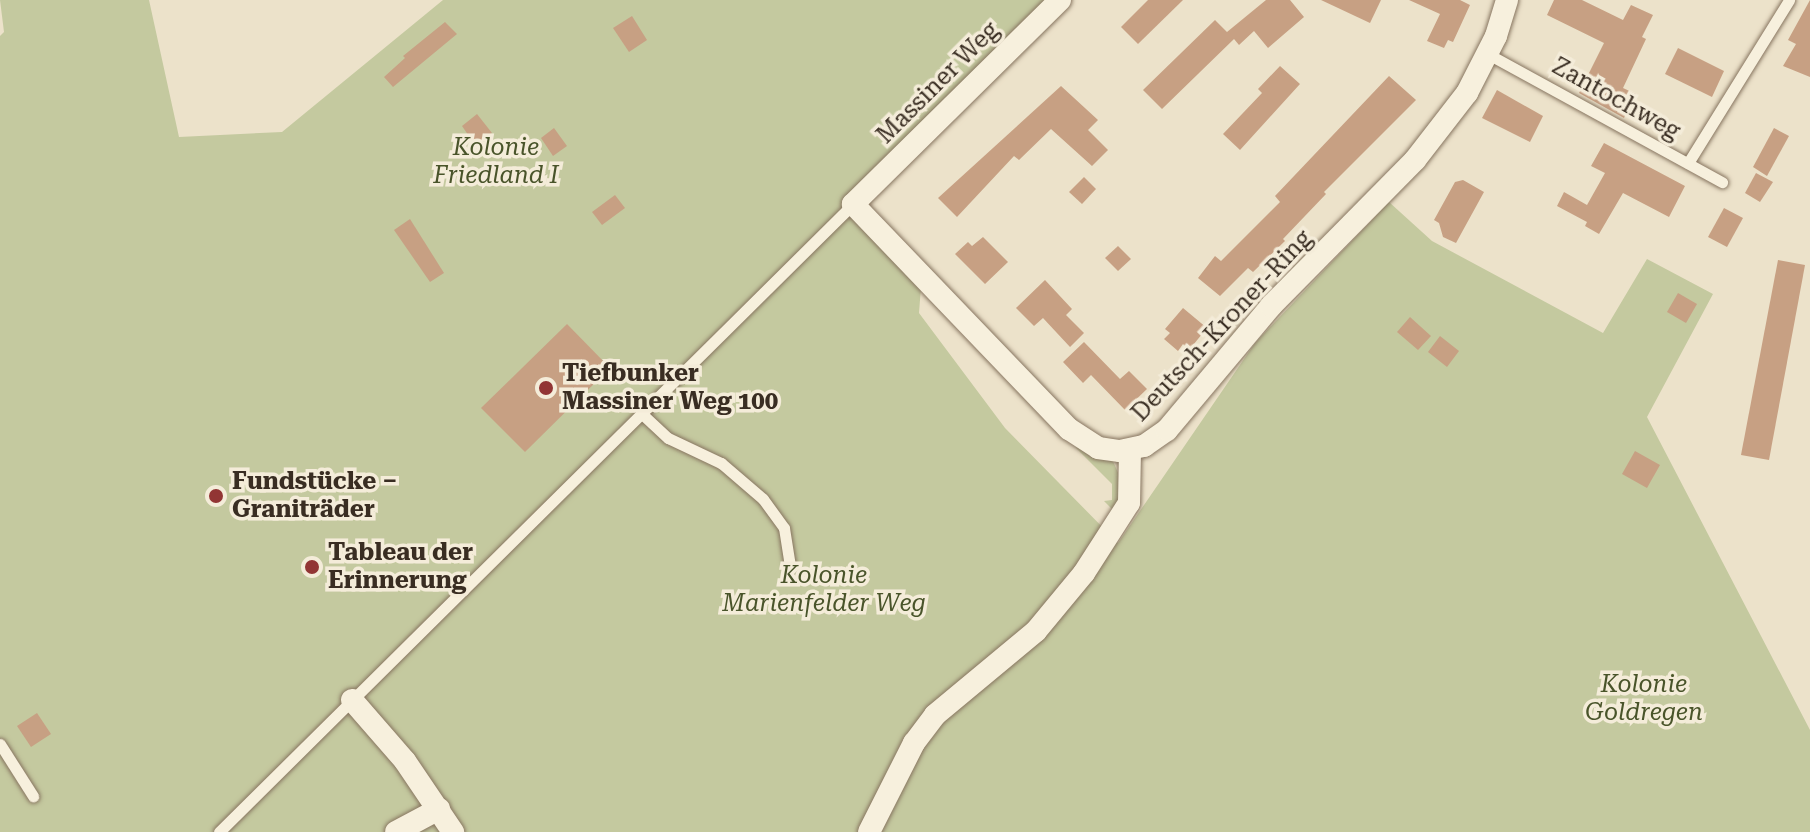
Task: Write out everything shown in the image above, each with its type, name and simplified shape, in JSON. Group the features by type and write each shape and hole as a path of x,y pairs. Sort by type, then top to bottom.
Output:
{"street":[{"name":"Massiner Weg","path":"853,204 1060,0"},
{"name":"Deutsch-Kroner-Ring","path":"853,204 1079,438 1098,448 1130,450 1157,440 1167,430 1271,306 1415,160 1467,93 1488,54 1507,0"},
{"path":"869,832 914,743 935,715 1036,631 1084,573 1129,503 1130,450"},
{"path":"352,700 405,761 453,832"},
{"path":"396,832 439,809"}],"lane":[{"path":"1688,163 1789,0"},
{"name":"Zantochweg","path":"1488,54 1722,182"},
{"path":"219,832 853,204"},
{"path":"641,413 668,438 721,463 763,499 784,528 790,567"},
{"path":"0,744 33,796"}],"green space":[{"path":"0,0 149,0 179,137 282,132 443,0 1049,0 842,204 921,287 919,313 1005,428 1118,543 1255,343 1389,202 1432,241 1603,333 1647,259 1713,294 1647,417 1810,730 1810,832 0,832 0,36 4,32"},
{"path":"1075,447 1112,459 1123,484 1123,494 1113,510 1104,501 1112,500 1112,484"}],"building":[{"path":"1148,0 1183,0 1138,44 1121,27"},
{"path":"1266,0 1290,0 1304,17 1268,48 1254,31 1239,45 1234,39 1162,109 1143,90 1215,20 1227,32"},
{"path":"1321,0 1381,0 1370,23"},
{"path":"1409,0 1460,0 1470,5 1453,42 1448,40 1444,48 1427,41 1440,14"},
{"path":"1554,0 1582,0 1623,20 1631,5 1653,15 1642,37 1646,39 1623,88 1636,94 1624,118 1579,93 1604,43 1547,15"},
{"path":"1810,0 1810,77 1783,66 1796,44 1788,40"},
{"path":"632,16 647,40 629,52 613,28"},
{"path":"445,22 457,34 393,87 384,77 405,58 403,56"},
{"path":"1678,48 1724,71 1712,97 1665,74"},
{"path":"1280,66 1300,84 1240,150 1223,134 1262,93 1258,89"},
{"path":"1389,76 1416,100 1324,192 1326,194 1283,239 1285,241 1253,272 1248,268 1220,296 1198,278 1215,256 1221,261 1280,202 1275,196"},
{"path":"1061,86 1098,120 1088,130 1108,150 1092,166 1051,129 1019,160 1014,156 957,217 938,198"},
{"path":"1497,90 1543,116 1530,142 1482,118"},
{"path":"477,114 492,133 475,145 462,126"},
{"path":"554,128 567,146 553,156 541,138"},
{"path":"1774,128 1789,136 1767,176 1753,167"},
{"path":"1604,143 1685,186 1669,217 1623,193 1599,234 1585,226 1587,222 1557,206 1564,192 1587,205 1605,173 1591,166"},
{"path":"1756,173 1773,182 1760,202 1745,193"},
{"path":"1084,177 1096,189 1082,204 1069,192"},
{"path":"1463,180 1484,192 1456,243 1443,237 1439,223 1434,220 1455,182"},
{"path":"615,195 625,208 602,225 592,212"},
{"path":"1724,208 1743,218 1727,247 1708,237"},
{"path":"410,219 444,273 430,282 394,230"},
{"path":"983,237 1008,262 985,284 955,254 968,242 972,246"},
{"path":"1118,246 1131,259 1118,271 1105,258"},
{"path":"1778,260 1805,265 1769,460 1741,455"},
{"path":"1045,280 1072,309 1066,315 1084,333 1070,347 1043,318 1034,326 1016,308"},
{"path":"1678,293 1697,304 1686,323 1667,312"},
{"path":"1183,308 1207,328 1189,350 1183,344 1178,351 1164,339 1170,333 1165,329"},
{"path":"1410,317 1431,336 1418,350 1397,332"},
{"name":"Tiefbunker Massiner Weg 100","path":"567,324 610,368 525,452 481,408"},
{"path":"1440,336 1459,351 1447,367 1428,352"},
{"path":"1084,342 1120,379 1129,371 1147,389 1125,410 1091,375 1083,383 1063,362"},
{"path":"1635,451 1660,465 1647,488 1622,474"},
{"path":"37,713 51,734 31,747 17,726"}],"place":[{"name":"Tiefbunker Massiner Weg 100","path":"546,388"},
{"name":"Fundstücke – Graniträder","path":"216,496"},
{"name":"Tableau der Erinnerung","path":"312,567"}],"park label":[{"name":"Kolonie Friedland I","path":"496,162"},
{"name":"Kolonie Marienfelder Weg","path":"824,590"},
{"name":"Kolonie Goldregen","path":"1644,699"}]}
